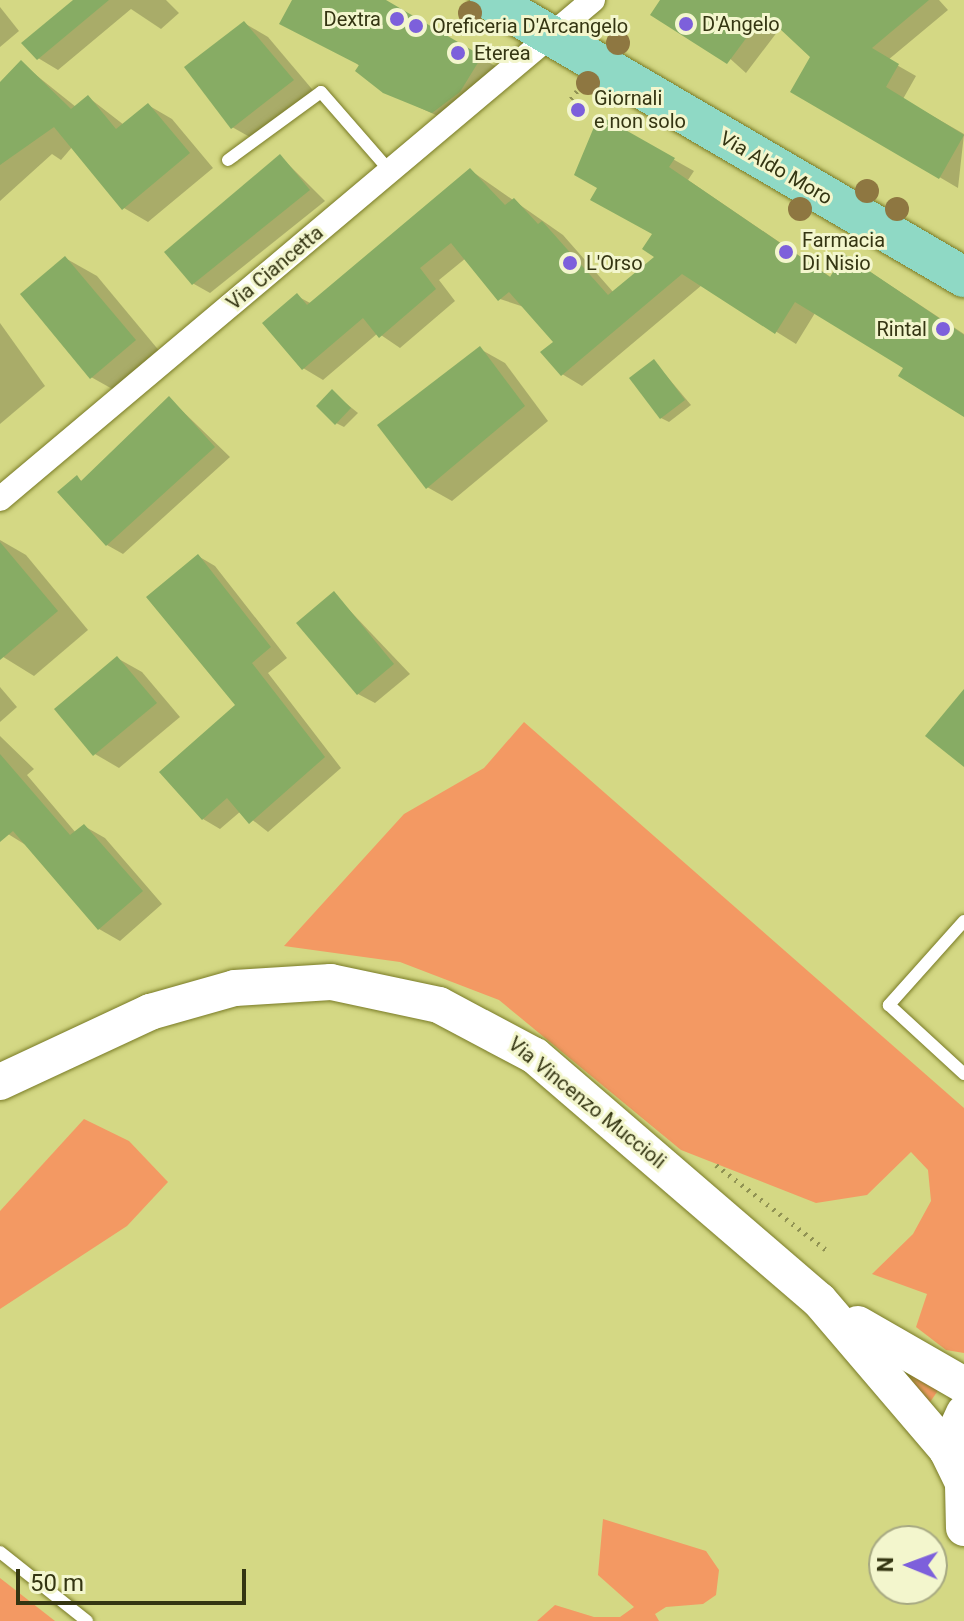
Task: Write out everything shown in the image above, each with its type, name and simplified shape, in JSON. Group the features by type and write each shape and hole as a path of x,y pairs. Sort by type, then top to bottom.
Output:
{"main road":[{"name":"Via Aldo Moro","path":"490,0 964,277"}],"street":[{"name":"Via Ciancetta","path":"0,499 547,35 593,0"},
{"name":"Via Vincenzo Muccioli","path":"0,1082 198,996 272,983 364,985 439,1005 510,1039 688,1185 819,1300 947,1450 964,1485"},
{"name":"Via Vincenzo Muccioli","path":"819,1300 964,1385"},
{"path":"947,1450 964,1413"},
{"path":"964,1485 964,1528"}],"lane":[{"path":"228,160 321,92 390,171"},
{"path":"964,921 889,1005 964,1074"},
{"path":"0,1552 87,1621"}],"path":[{"path":"571,99 577,91"},
{"path":"688,1185 710,1164 727,1168 829,1252"}],"shaded area":[{"path":"524,722 964,1108 964,1353 946,1350 916,1327 927,1294 872,1274 913,1234 931,1201 928,1170 911,1152 867,1195 816,1203 681,1150 499,1000 400,962 284,946 404,814 484,768"},
{"path":"84,1119 129,1141 168,1182 127,1226 0,1309 0,1211"},
{"path":"901,1367 944,1382 928,1405 915,1385"},
{"path":"603,1519 706,1551 719,1570 716,1595 703,1604 666,1607 655,1614 659,1621 537,1621 555,1605 594,1617 620,1617 634,1607 598,1575"},
{"path":"0,1578 55,1621 0,1621"}],"building":[{"path":"73,0 109,0 37,60 21,43"},
{"path":"292,0 386,0 482,56 460,92 432,113 383,93 355,71 359,65 279,24"},
{"path":"660,0 929,0 872,48 899,64 886,87 964,135 939,179 790,92 810,57 764,14 727,64 650,15"},
{"path":"244,21 294,80 231,129 184,67"},
{"path":"21,60 71,109 88,95 116,129 148,103 190,153 122,210 54,127 0,165 0,82"},
{"path":"599,115 675,158 669,167 830,277 844,254 964,335 964,417 898,376 903,368 795,302 775,334 682,274 561,376 540,352 553,342 509,292 498,301 451,243 420,268 436,289 379,338 363,318 302,370 262,323 297,293 307,305 470,168 505,205 514,198 538,224 542,221 608,295 654,257 642,249 652,234 590,200 597,188 574,175"},
{"path":"280,154 310,190 192,285 164,252"},
{"path":"65,256 136,340 90,379 20,294"},
{"path":"480,346 525,406 426,489 377,425"},
{"path":"654,359 685,400 660,419 629,378"},
{"path":"332,389 351,408 335,425 316,406"},
{"path":"169,396 215,447 106,546 57,492 77,475 81,481"},
{"path":"0,542 58,611 0,660"},
{"path":"198,554 271,647 252,663 325,757 249,824 227,798 202,820 159,772 235,705 146,597"},
{"path":"334,591 394,664 357,695 296,623"},
{"path":"117,656 157,703 93,756 54,709"},
{"path":"964,689 964,767 925,736"},
{"path":"0,754 70,835 84,824 143,891 98,930 13,831 0,842"}],"place":[{"name":"Dextra","path":"397,19"},
{"name":"D'Angelo","path":"686,24"},
{"name":"Oreficeria D'Arcangelo","path":"416,26"},
{"name":"Eterea","path":"458,53"},
{"name":"Giornali e non solo","path":"578,110"},
{"name":"Farmacia Di Nisio","path":"786,252"},
{"name":"L'Orso","path":"570,263"},
{"name":"Rintal","path":"943,329"}]}
